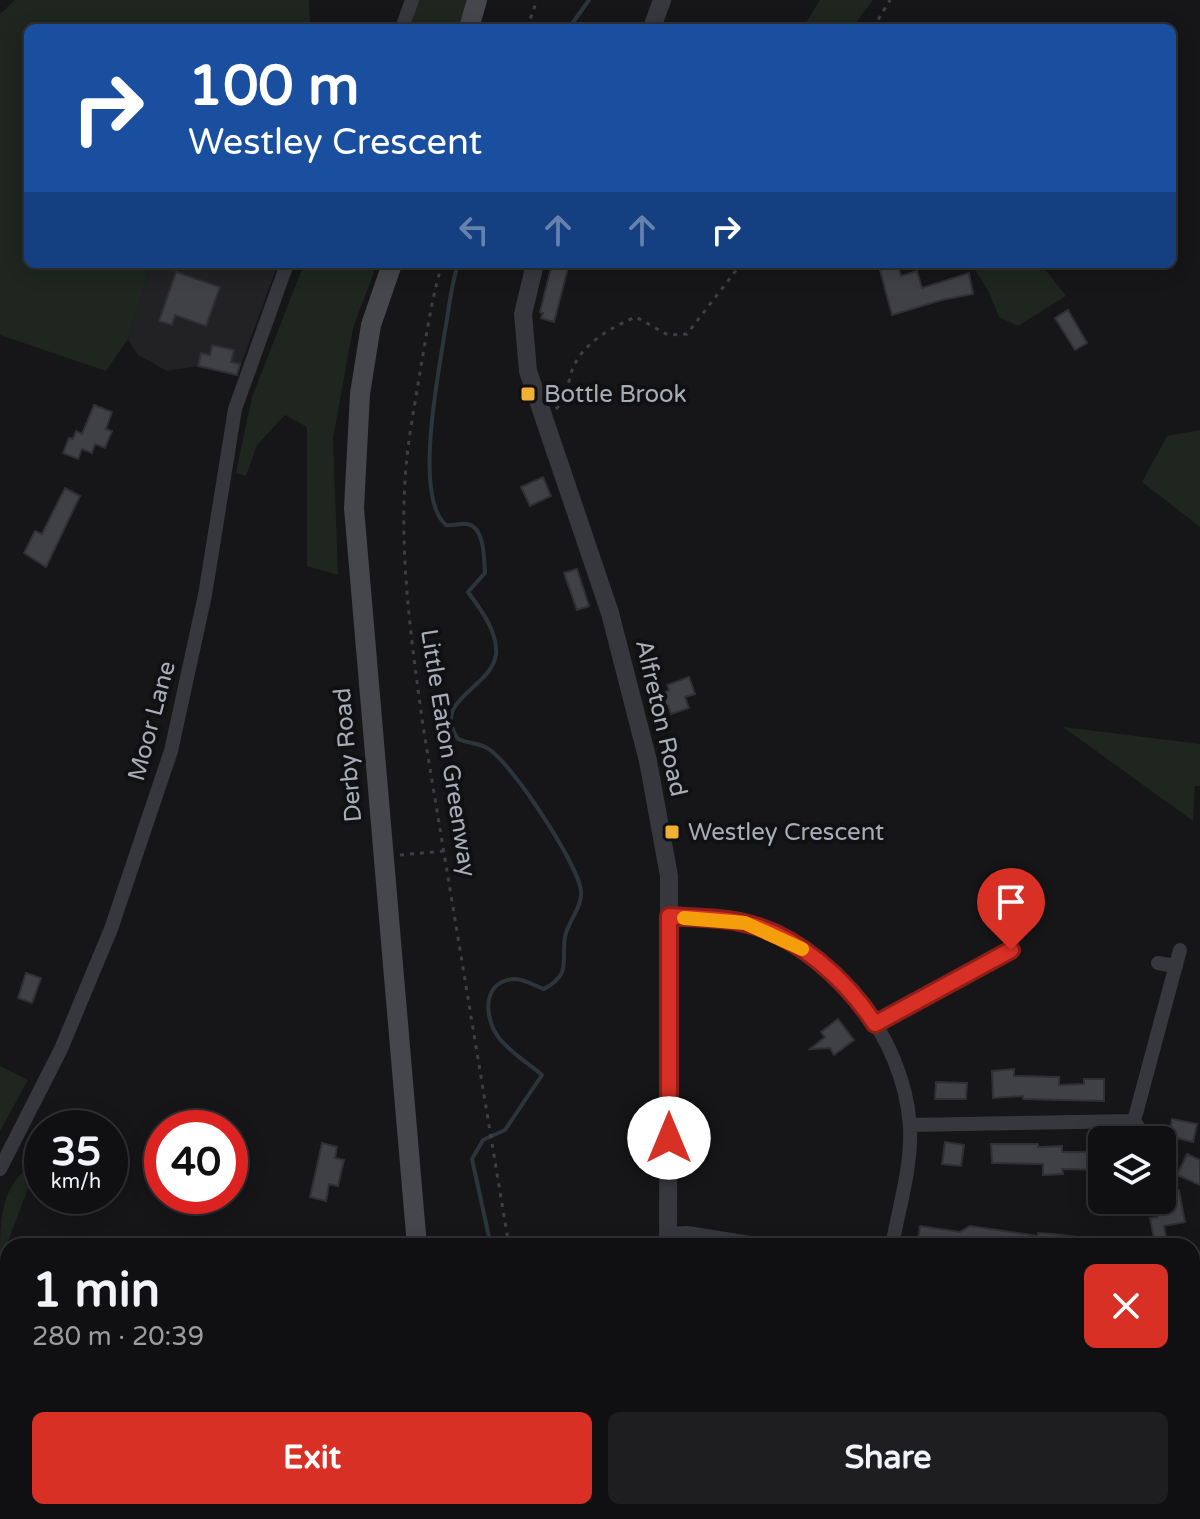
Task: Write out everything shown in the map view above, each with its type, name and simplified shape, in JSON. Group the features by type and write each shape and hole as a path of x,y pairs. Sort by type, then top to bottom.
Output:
{"main road":[{"path":"470,24 477,0"},
{"name":"Derby Road","path":"391,268 371,325 360,394 354,508 416,1238"}],"street":[{"path":"403,24 412,0"},
{"path":"653,24 662,0"},
{"name":"Moor Lane","path":"0,1169 61,1049 111,929 171,751 205,595 235,409 286,268"},
{"name":"Alfreton Road","path":"534,268 525,302 523,334 528,371 606,598 661,825 669,876 668,1238"},
{"path":"669,916 745,923 787,940 825,965 851,991 875,1024 900,1074 910,1125 909,1159 894,1238"},
{"path":"875,1024 1011,950"},
{"path":"1137,1126 1134,1121 1180,950"},
{"path":"1158,963 1176,966"},
{"path":"910,1125 1134,1121"},
{"path":"673,1238 687,1233 719,1238"}],"path":[{"path":"528,24 537,0"},
{"path":"875,24 890,0"},
{"name":"Little Eaton Greenway","path":"441,268 434,291 411,429 405,481 404,558 412,645 508,1238"},
{"path":"541,414 552,413 562,403 571,371 591,344 619,323 636,317 668,335 687,334 738,268"},
{"path":"383,856 444,851"}],"shaded area":[{"path":"15,0 309,0 310,24 24,24 24,268 150,268 128,339 106,371 0,335 0,14"},
{"path":"417,0 469,0 462,24 412,24"},
{"path":"820,0 873,0 855,24 805,24"},
{"path":"150,268 277,268 237,375 198,366 167,371 138,355 128,339"},
{"path":"302,268 376,268 353,328 333,438 338,575 307,566 307,427 285,415 257,445 246,476 236,473 252,397"},
{"path":"974,268 1044,268 1066,296 1018,326 999,317 989,292"},
{"path":"1200,430 1200,527 1142,482 1167,436"},
{"path":"1063,727 1200,744 1200,786 1195,786 1193,821"},
{"path":"0,1066 28,1080 0,1131"},
{"path":"24,1171 24,1199 9,1238 1,1238 5,1203 16,1179"}],"building":[{"path":"551,268 568,268 554,322 541,318 543,313 540,312"},
{"path":"899,268 901,276 917,271 922,288 969,273 973,294 892,315 880,270"},
{"path":"176,272 220,287 206,326 175,315 172,325 159,321"},
{"path":"1068,310 1087,343 1075,350 1055,318"},
{"path":"212,345 234,350 231,362 240,364 237,375 198,366 201,353 210,355"},
{"path":"94,405 112,412 106,429 112,431 105,448 95,444 92,453 82,449 78,459 63,453 69,438 73,439 76,431 82,434"},
{"path":"543,477 551,496 530,506 521,487"},
{"path":"65,488 80,496 46,567 24,553 35,531 42,534"},
{"path":"577,569 589,606 577,610 564,573"},
{"path":"689,677 695,694 685,697 689,708 671,714 660,696 669,690 667,685"},
{"path":"26,973 41,978 32,1003 18,998"},
{"path":"838,1019 854,1040 834,1055 830,1048 810,1049 825,1037 821,1032"},
{"path":"1014,1069 1014,1076 1059,1077 1059,1085 1084,1084 1084,1079 1104,1079 1104,1101 1023,1099 1023,1096 993,1098 992,1071"},
{"path":"936,1082 967,1083 966,1099 935,1099"},
{"path":"1172,1119 1197,1124 1193,1142 1176,1138 1176,1126 1171,1126"},
{"path":"945,1142 964,1145 961,1166 942,1164"},
{"path":"322,1143 337,1147 335,1158 344,1160 338,1186 329,1184 326,1201 310,1197"},
{"path":"991,1144 1062,1146 1062,1152 1087,1152 1088,1156 1088,1170 1062,1169 1063,1174 1043,1175 1043,1164 992,1163"},
{"path":"1187,1154 1200,1160 1200,1185 1177,1175"},
{"path":"1179,1190 1185,1222 1164,1226 1166,1238 1154,1238 1150,1218 1158,1217 1157,1214 1176,1214 1176,1191"},
{"path":"920,1226 960,1232 970,1226 1038,1236 1038,1233 1084,1238 918,1238"}],"waterway":[{"name":"Bottle Brook","path":"572,24 589,0"},
{"name":"Bottle Brook","path":"457,268 434,403 431,488 436,510 446,525 473,526 480,537 485,573 468,592 491,629 496,654 492,666 457,704 451,725 458,739 487,748 511,771 569,859 581,891 580,902 565,937 564,967 559,978 544,989 518,979 504,981 491,993 489,1011 494,1030 514,1053 542,1075 505,1130 483,1140 472,1159 489,1238"}],"slow traffic":[{"path":"684,918 745,923 802,949"}],"place":[{"name":"Bottle Brook","path":"528,394"},
{"name":"Westley Crescent","path":"672,832"}],"route":[{"path":"669,1138 669,916 745,923 787,940 825,965 851,991 875,1024 1011,950"}]}
